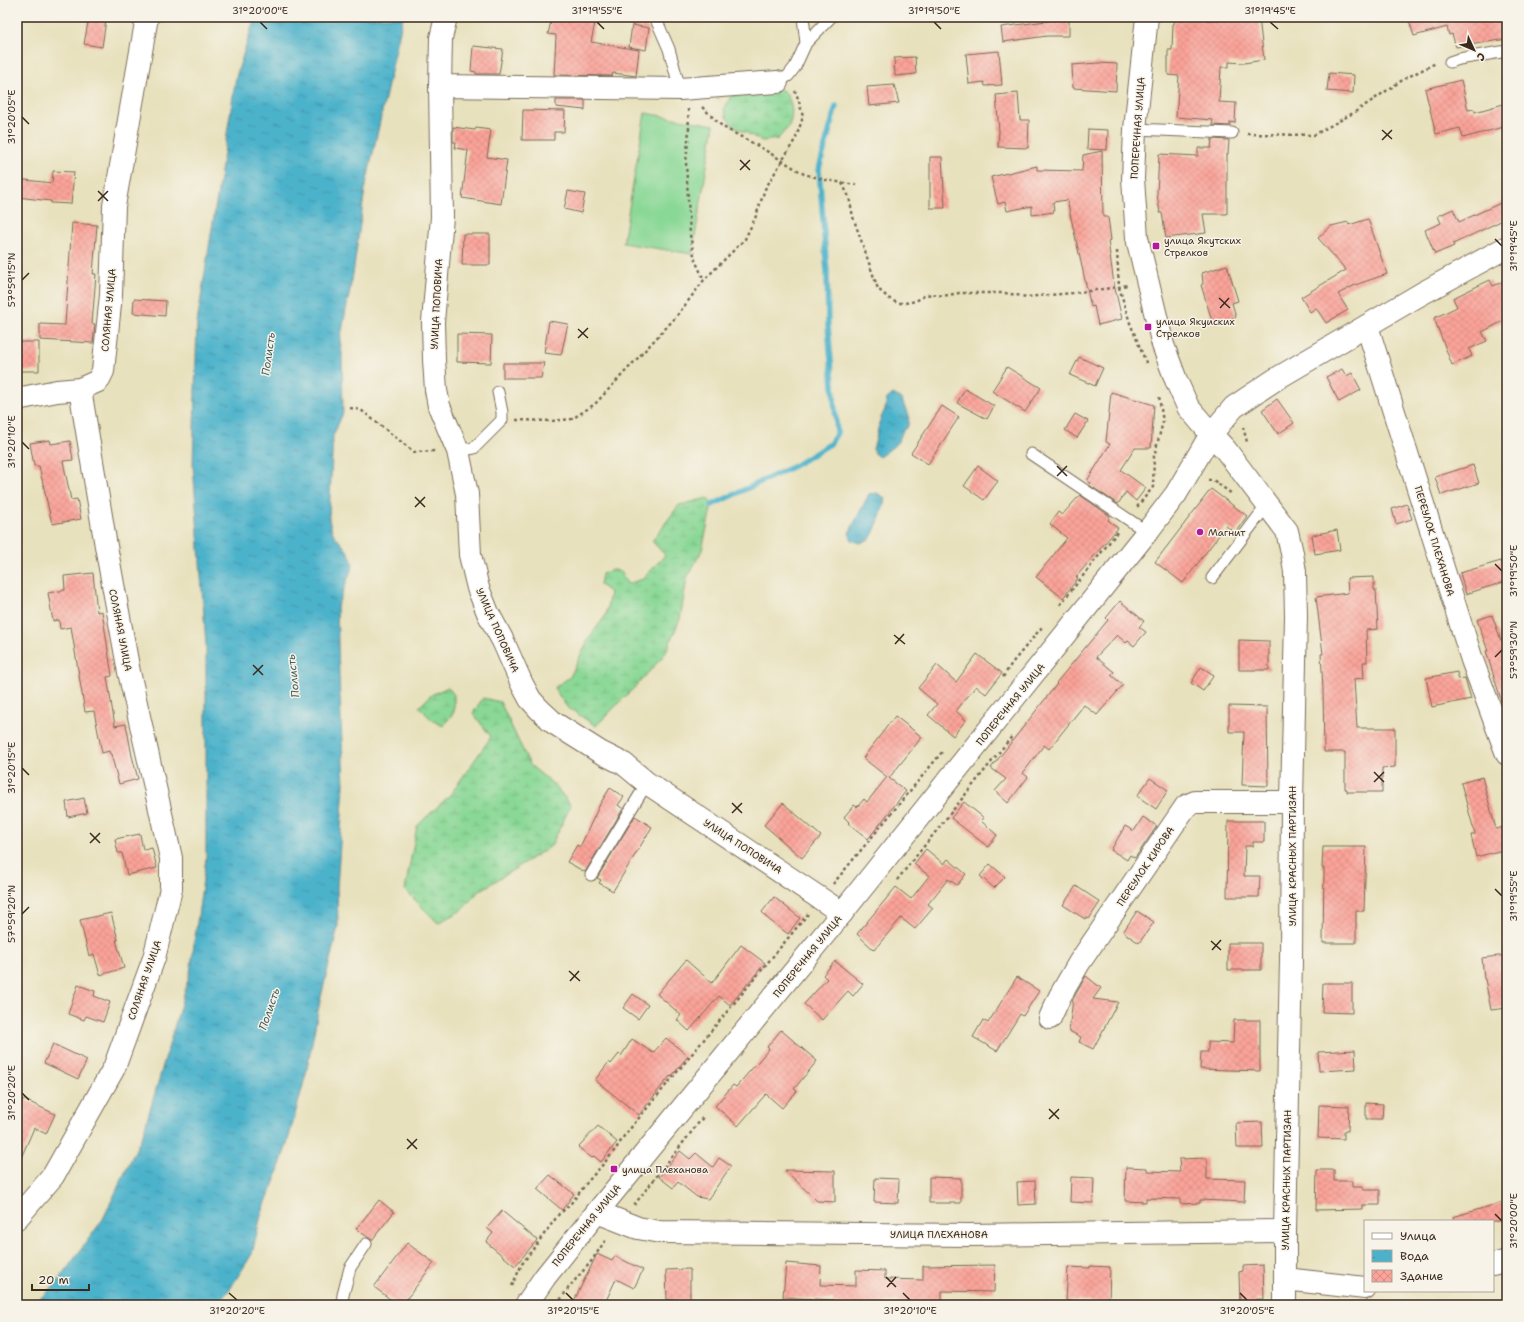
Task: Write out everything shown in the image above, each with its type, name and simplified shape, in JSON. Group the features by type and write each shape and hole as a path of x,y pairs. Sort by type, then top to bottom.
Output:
{"street":[{"name":"СОЛЯНАЯ УЛИЦА","path":"17,1218 53,1176 114,1068 154,958 172,889 171,858 129,672 80,389 98,381 102,371 111,295 114,206 147,17"},
{"name":"УЛИЦА ПОПОВИЧА","path":"446,17 442,38 440,86 442,217 433,322 436,390 439,406 458,451 467,494 470,555 478,588 488,613 530,699 554,723 600,752 624,764 648,783 842,912"},
{"name":"ПОПЕРЕЧНАЯ УЛИЦА","path":"526,1305 545,1277 597,1212 842,912 1147,532 1176,494 1211,434 1188,407 1176,380 1163,345 1137,238 1133,179 1135,129 1146,17"},
{"path":"440,86 683,90 783,79"},
{"path":"1211,434 1234,407 1276,379 1421,294 1507,247"},
{"name":"ПЕРЕУЛОК ПЛЕХАНОВА","path":"1367,326 1472,660 1507,754"},
{"path":"17,399 57,391 80,389"},
{"name":"УЛИЦА КРАСНЫХ ПАРТИЗАН","path":"1211,434 1225,449 1287,531 1295,572 1296,616 1292,802 1291,961 1284,1280 1285,1305"},
{"name":"ПЕРЕУЛОК КИРОВА","path":"1050,1018 1060,996 1079,963 1186,806 1194,802 1292,802"},
{"name":"УЛИЦА ПЛЕХАНОВА","path":"597,1212 638,1228 660,1232 969,1235 1285,1231"},
{"path":"1494,1265 1507,1260"},
{"path":"1284,1280 1364,1288"}],"lane":[{"path":"655,17 669,49 683,90"},
{"path":"803,17 806,42"},
{"path":"783,79 795,67 806,42 831,17"},
{"path":"1450,62 1458,59 1507,51"},
{"path":"1135,129 1232,133"},
{"path":"458,451 474,448 502,420 498,392"},
{"path":"1031,454 1147,532"},
{"path":"1212,578 1267,505"},
{"path":"592,875 648,783"},
{"path":"342,1305 350,1268 366,1244"}],"path":[{"path":"1232,133 1314,135 1355,112 1404,79 1434,64 1450,62"},
{"path":"502,420 572,419 595,404 676,317 704,280 745,239 756,216 766,189 781,160 796,138 803,117 799,101 783,79"},
{"path":"683,90 692,96 706,113 723,127 760,147 804,174 856,185"},
{"path":"683,90 688,100 689,130 686,162 690,235 695,260 704,280"},
{"path":"842,183 849,197 878,290 891,300 898,303 916,301 931,294 943,296 959,293 1005,293 1027,297 1119,287 1146,280"},
{"path":"1117,248 1119,287 1130,323 1147,367"},
{"path":"1057,609 1153,487 1154,456 1163,422 1159,396 1156,389"},
{"path":"350,408 361,410 414,452 458,451"},
{"path":"1002,678 1012,663 1042,627"},
{"path":"512,1287 522,1264 559,1214 568,1208 590,1179 615,1151 624,1136 944,750"}],"green space":[{"path":"782,90 789,98 792,113 790,124 778,139 762,141 733,126 726,117 724,108 731,96 754,92"},
{"path":"645,113 714,125 692,254 623,243"},
{"path":"708,498 712,505 702,550 687,578 680,619 665,654 637,685 596,726 567,707 554,688 570,677 589,638 606,615 610,592 600,585 602,574 612,570 621,571 627,584 643,579 665,555 652,541 679,505"},
{"path":"448,687 454,695 454,712 443,726 432,720 419,707 431,695"},
{"path":"483,698 500,702 530,765 553,784 571,805 551,846 478,892 462,910 438,923 405,890 417,826 450,795 491,737 473,713"}],"water":[{"name":"Полисть","path":"255,17 403,17 365,189 353,274 340,341 342,354 343,413 333,436 329,518 330,525 336,538 345,547 353,565 337,607 344,785 337,887 338,926 320,1001 306,1074 287,1144 261,1215 252,1254 230,1289 216,1305 33,1305 56,1284 103,1219 143,1134 190,973 206,858 206,645 193,465 197,323 236,77"},
{"path":"893,394 902,401 909,415 908,426 903,431 899,440 879,457 875,454 873,449 880,421 886,407 886,400"},
{"path":"877,493 885,498 877,525 870,539 860,543 852,540 849,533 869,494"}],"building":[{"path":"89,17 106,20 102,47 84,44"},
{"path":"552,17 564,17 595,23 591,42 639,50 636,76 613,73 612,76 554,75 556,35 548,34"},
{"path":"1175,17 1207,17 1207,20 1259,18 1264,60 1244,63 1229,62 1229,67 1221,67 1219,102 1236,103 1235,123 1230,122 1230,126 1212,125 1213,120 1176,117 1179,76 1168,75 1168,50 1172,50 1173,24"},
{"path":"1408,17 1507,17 1507,39 1456,47 1452,34 1449,35 1447,27 1414,36"},
{"path":"1069,18 1069,36 1047,36 1003,42 1001,27"},
{"path":"632,25 649,28 646,50 629,47"},
{"path":"473,46 503,49 499,74 476,74 476,72 471,71"},
{"path":"999,51 1002,85 985,86 984,82 969,84 966,54"},
{"path":"915,57 916,74 895,76 894,58"},
{"path":"1098,63 1117,64 1116,91 1073,88 1072,65"},
{"path":"1329,73 1354,75 1353,93 1327,91"},
{"path":"1461,80 1468,110 1474,109 1475,112 1507,103 1507,126 1463,138 1460,128 1436,134 1425,89"},
{"path":"894,85 899,103 869,106 867,87"},
{"path":"1018,93 1020,120 1029,120 1028,148 998,147 999,131 996,95"},
{"path":"556,100 585,100 585,110 556,107"},
{"path":"523,110 565,111 564,132 554,132 554,140 522,140"},
{"path":"453,127 475,130 476,128 491,130 487,157 507,160 501,204 462,198 468,150 455,148 456,142 453,142"},
{"path":"1088,129 1108,130 1107,150 1087,149"},
{"path":"1212,139 1229,140 1227,154 1227,214 1203,214 1206,233 1166,238 1157,194 1159,154 1198,156 1198,148 1211,148"},
{"path":"1102,151 1103,217 1108,217 1111,240 1108,241 1114,284 1122,319 1098,325 1094,306 1091,307 1067,200 1053,202 1054,212 1032,215 1032,206 1007,211 1005,202 998,204 991,177 1037,166 1037,170 1082,171 1083,155"},
{"path":"930,157 942,157 945,208 930,208"},
{"path":"53,171 74,172 71,204 51,203 51,201 17,197 17,179 52,183"},
{"path":"568,191 585,194 581,213 564,209"},
{"path":"1507,200 1507,218 1453,244 1454,246 1435,254 1425,230 1441,223 1438,216 1453,209 1459,222"},
{"path":"1368,219 1387,274 1355,285 1338,294 1348,310 1326,323 1316,308 1310,312 1301,297 1346,270 1318,238 1331,226 1348,222 1349,225"},
{"path":"72,223 97,225 93,274 96,274 92,324 95,324 93,343 40,340 40,324 65,325"},
{"path":"463,234 490,234 490,265 462,265"},
{"path":"1227,265 1238,301 1232,303 1236,317 1213,324 1201,285 1203,284 1202,273"},
{"path":"1490,280 1493,286 1507,280 1507,319 1482,332 1487,341 1469,349 1472,356 1452,365 1434,318 1457,307 1453,298"},
{"path":"134,299 166,301 165,316 133,313"},
{"path":"549,321 568,324 561,355 544,353"},
{"path":"457,334 492,335 491,363 457,362"},
{"path":"17,342 39,342 39,371 17,371"},
{"path":"1079,357 1103,368 1095,386 1070,375"},
{"path":"503,363 544,363 541,378 503,378"},
{"path":"1007,367 1041,388 1025,412 992,391"},
{"path":"1342,369 1346,376 1352,373 1361,390 1339,402 1326,377"},
{"path":"965,389 994,406 987,419 957,403"},
{"path":"1111,392 1154,405 1151,448 1135,448 1121,470 1146,488 1136,501 1126,492 1118,504 1089,485 1091,483 1087,481 1110,444 1106,442"},
{"path":"1277,399 1294,423 1278,434 1262,410"},
{"path":"942,406 959,417 928,464 911,453"},
{"path":"1075,414 1088,421 1077,438 1065,430"},
{"path":"50,440 51,444 70,441 73,460 63,461 71,500 77,499 81,519 52,524 39,466 34,466 30,443"},
{"path":"1473,465 1479,483 1441,495 1435,477"},
{"path":"978,466 998,481 984,500 964,486"},
{"path":"1211,489 1247,516 1235,533 1226,526 1183,583 1155,562"},
{"path":"1080,495 1110,516 1108,520 1118,528 1076,577 1078,578 1063,598 1036,577 1067,538 1050,524 1058,512 1062,515"},
{"path":"1407,504 1412,519 1396,524 1392,509"},
{"path":"1337,530 1340,550 1315,554 1312,535"},
{"path":"1501,561 1507,581 1466,594 1460,573"},
{"path":"93,573 97,612 102,611 112,676 107,677 115,726 126,724 138,779 119,784 111,754 109,751 102,753 94,711 85,712 71,627 60,629 59,620 53,621 48,593 65,590 64,576"},
{"path":"1374,577 1378,629 1366,630 1367,662 1363,662 1364,678 1354,679 1357,728 1395,728 1395,767 1382,768 1382,792 1347,792 1347,789 1345,789 1345,752 1324,752 1321,654 1323,654 1316,597 1348,593 1347,578"},
{"path":"1120,601 1144,621 1139,627 1146,632 1134,646 1128,641 1126,643 1117,635 1096,657 1114,672 1111,675 1123,685 1097,715 1084,705 1049,749 1044,745 1023,773 1028,777 1008,803 995,791 1006,779 991,768 1057,684 1056,683 1108,620 1106,618"},
{"path":"1492,615 1501,640 1507,638 1507,706 1503,706 1486,651 1488,651 1477,620"},
{"path":"1239,640 1269,641 1269,670 1239,670"},
{"path":"977,654 1002,673 986,694 976,686 956,711 966,720 953,736 928,715 937,704 918,688 937,665 956,682"},
{"path":"1201,667 1214,675 1203,691 1191,683"},
{"path":"1457,672 1458,679 1465,678 1471,699 1432,707 1426,678"},
{"path":"1229,706 1267,707 1268,786 1242,785 1244,732 1229,732"},
{"path":"895,716 922,737 889,778 906,791 868,839 848,823 849,822 844,817 854,805 857,807 864,799 867,802 887,777 863,758"},
{"path":"1482,777 1496,829 1507,826 1507,849 1476,857 1471,835 1475,834 1461,783"},
{"path":"1150,778 1168,790 1156,809 1137,796"},
{"path":"610,788 624,797 618,805 623,809 585,872 567,862 577,845 580,847 600,804"},
{"path":"84,798 87,813 68,817 66,802"},
{"path":"964,802 984,818 981,821 997,835 988,847 951,818"},
{"path":"783,803 821,836 802,858 764,825"},
{"path":"635,816 652,827 613,891 599,883 601,880 597,878"},
{"path":"1143,817 1157,826 1135,858 1130,855 1127,860 1111,850 1125,826 1134,831"},
{"path":"1228,821 1264,821 1264,842 1253,842 1253,846 1245,846 1244,876 1260,876 1259,897 1227,897"},
{"path":"140,834 143,850 152,848 157,868 127,875 122,853 118,853 115,839"},
{"path":"1323,847 1366,847 1364,911 1356,911 1356,943 1323,943"},
{"path":"926,849 944,864 948,859 966,874 957,885 948,879 928,904 933,908 915,929 901,918 874,950 857,934 896,887 911,899 929,876 914,864"},
{"path":"990,864 1005,877 994,888 980,876"},
{"path":"1076,886 1100,902 1089,919 1086,917 1085,919 1063,905"},
{"path":"774,897 800,918 788,934 768,919 762,912"},
{"path":"1137,911 1154,922 1139,943 1123,932"},
{"path":"111,913 118,940 116,940 124,968 100,975 94,954 89,956 80,920"},
{"path":"1228,943 1261,943 1261,970 1228,970"},
{"path":"741,945 765,963 730,1005 719,996 689,1031 677,1020 681,1015 657,994 686,960 712,983"},
{"path":"1507,955 1507,1008 1491,1010 1484,979 1482,958"},
{"path":"835,961 863,984 853,996 848,991 822,1020 804,1004 827,979 823,975"},
{"path":"1086,976 1101,988 1093,999 1118,1002 1093,1049 1079,1042 1081,1037 1069,1031 1073,999"},
{"path":"1017,977 1039,991 1023,1016 1020,1014 997,1051 973,1037 983,1020 988,1023"},
{"path":"1323,983 1352,983 1352,1013 1322,1012"},
{"path":"78,985 95,991 94,996 110,1002 103,1022 86,1016 84,1020 68,1014"},
{"path":"633,994 648,1005 638,1019 623,1008"},
{"path":"1234,1020 1260,1020 1260,1071 1200,1069 1201,1052 1208,1052 1208,1042 1233,1043"},
{"path":"781,1030 817,1061 794,1089 797,1091 782,1108 766,1094 738,1126 715,1106 733,1085 736,1087 769,1049 767,1047"},
{"path":"666,1038 688,1056 639,1115 595,1080 609,1062 611,1064 619,1054 621,1056 632,1039 653,1053"},
{"path":"53,1044 87,1060 78,1079 44,1063"},
{"path":"1355,1050 1356,1069 1319,1071 1318,1052"},
{"path":"23,1099 55,1114 46,1134 34,1128 17,1167 17,1112"},
{"path":"1366,1103 1383,1104 1382,1119 1366,1119"},
{"path":"1319,1105 1349,1106 1348,1131 1344,1131 1344,1139 1318,1138"},
{"path":"1262,1122 1263,1148 1237,1148 1236,1123"},
{"path":"598,1126 617,1142 601,1162 594,1156 592,1158 578,1147"},
{"path":"680,1151 690,1159 696,1153 713,1167 719,1158 731,1166 708,1199 697,1197 678,1182 673,1188 659,1177"},
{"path":"1207,1158 1207,1179 1245,1180 1244,1202 1200,1200 1200,1203 1180,1204 1180,1199 1146,1198 1146,1202 1125,1201 1126,1167 1147,1168 1147,1171 1180,1172 1179,1159"},
{"path":"785,1170 835,1171 835,1202 817,1201"},
{"path":"1317,1170 1334,1170 1334,1181 1352,1181 1352,1187 1363,1187 1363,1190 1380,1190 1380,1205 1363,1205 1363,1209 1316,1210"},
{"path":"550,1175 574,1194 562,1210 537,1189"},
{"path":"929,1177 961,1178 961,1203 929,1203"},
{"path":"1071,1177 1094,1178 1093,1203 1070,1202"},
{"path":"875,1178 899,1179 898,1203 874,1202"},
{"path":"1035,1181 1036,1204 1018,1205 1017,1182"},
{"path":"379,1200 394,1212 372,1240 356,1229"},
{"path":"1507,1201 1507,1221 1454,1220 1453,1217"},
{"path":"502,1211 537,1240 515,1266 486,1242 493,1233 487,1228"},
{"path":"407,1243 434,1263 402,1305 398,1305 374,1287"},
{"path":"597,1254 612,1261 615,1256 643,1270 634,1288 616,1279 604,1305 572,1305"},
{"path":"786,1263 821,1266 820,1285 856,1286 856,1270 885,1271 885,1279 923,1280 923,1266 995,1265 994,1292 942,1291 942,1303 885,1302 885,1305 833,1305 833,1300 783,1297"},
{"path":"1263,1265 1264,1299 1257,1299 1257,1305 1240,1305 1239,1272 1243,1271 1243,1266"},
{"path":"1090,1266 1110,1267 1109,1303 1066,1301 1068,1267 1090,1268"},
{"path":"690,1269 690,1300 667,1300 666,1270"}],"waterway":[{"path":"712,505 794,466 830,444 837,433 828,325 827,272 819,169 836,106"}],"place":[{"name":"улица Якутских Стрелков","path":"1156,246"},
{"name":"улица Якуиских Стрелков","path":"1148,327"},
{"name":"Магнит","path":"1200,532"},
{"name":"улица Плеханова","path":"614,1169"}]}
